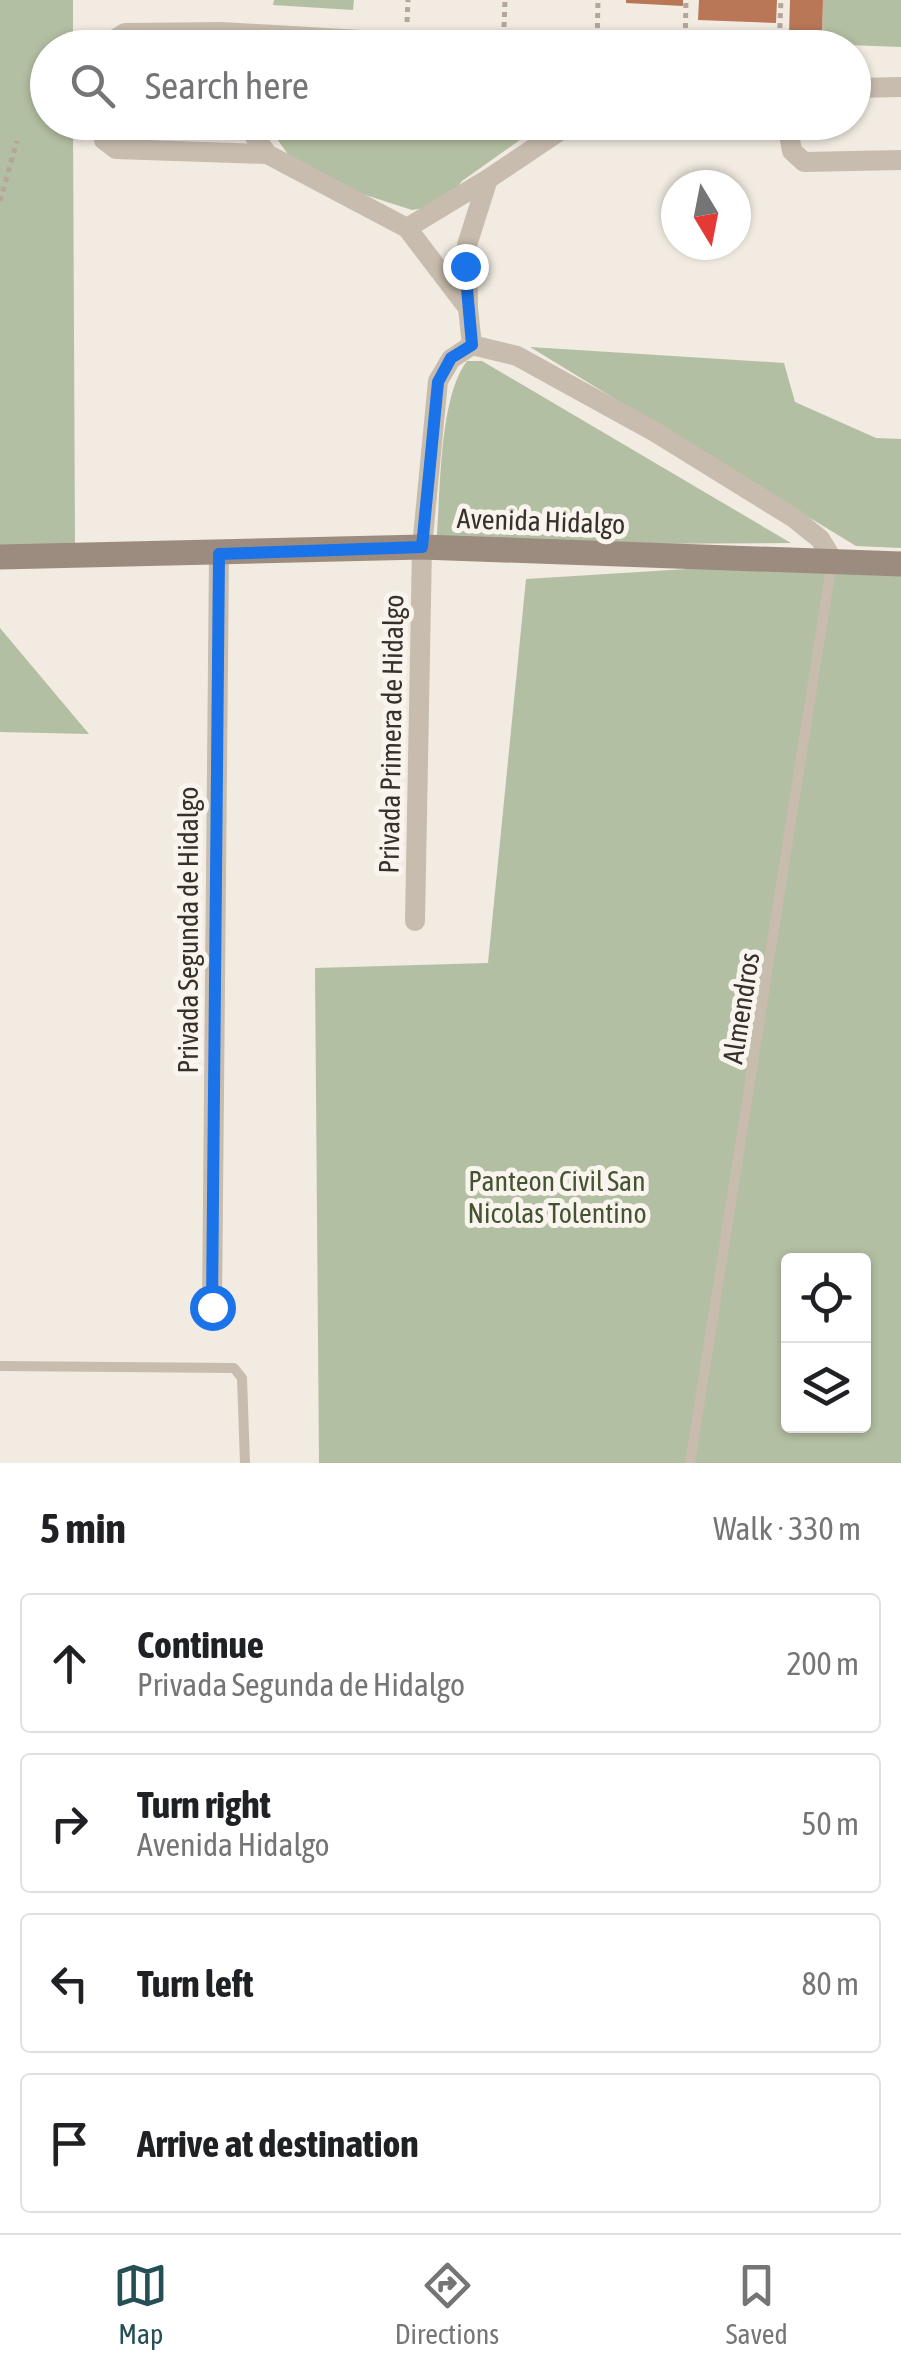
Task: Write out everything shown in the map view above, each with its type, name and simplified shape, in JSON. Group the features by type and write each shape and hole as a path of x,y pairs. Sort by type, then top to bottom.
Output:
{"street":[{"path":"871,88 901,87"},
{"path":"104,140 116,149 267,154 407,228 468,308"},
{"path":"257,140 267,154"},
{"path":"407,228 546,140"},
{"path":"790,140 792,151 804,162 901,160"},
{"path":"488,179 468,245 472,345 517,356 655,432 794,518 820,540 832,560"},
{"name":"Privada Primera de Hidalgo","path":"415,921 422,547 438,382 451,358 472,345"},
{"name":"Avenida Hidalgo","path":"0,557 422,547 901,564"},
{"name":"Privada Segunda de Hidalgo","path":"212,1307 219,554"}],"lane":[{"name":"Almendros","path":"690,1463 832,560"},
{"path":"0,1366 234,1368 242,1378 245,1463"}],"path":[{"path":"501,30 505,0"},
{"path":"597,30 598,0"},
{"path":"685,30 686,0"},
{"path":"780,30 782,0"},
{"path":"0,201 18,140"}],"green space":[{"path":"0,0 73,0 73,30 30,30 30,140 73,140 75,545 0,545"},
{"path":"274,0 354,0 353,10 273,5"},
{"path":"823,0 901,0 901,47 871,46 871,30 822,30"},
{"path":"278,140 520,140 462,181 443,205 412,210 350,190 289,156"},
{"path":"530,347 784,363 795,402 876,438 901,439 901,548 856,546"},
{"path":"467,361 482,361 791,543 436,545 446,423 458,378"},
{"name":"Panteon Civil San Nicolas Tolentino","path":"833,560 901,566 901,1463 319,1463 315,968 488,963 526,579"},
{"path":"0,628 89,734 0,732"}],"building":[{"path":"683,0 683,6 626,3"},
{"path":"699,0 777,0 776,23 698,20"},
{"path":"790,0 823,0 822,30 789,30"}],"route":[{"path":"212,1307 219,554 422,547 438,382 451,358 472,345 465,266"}]}
